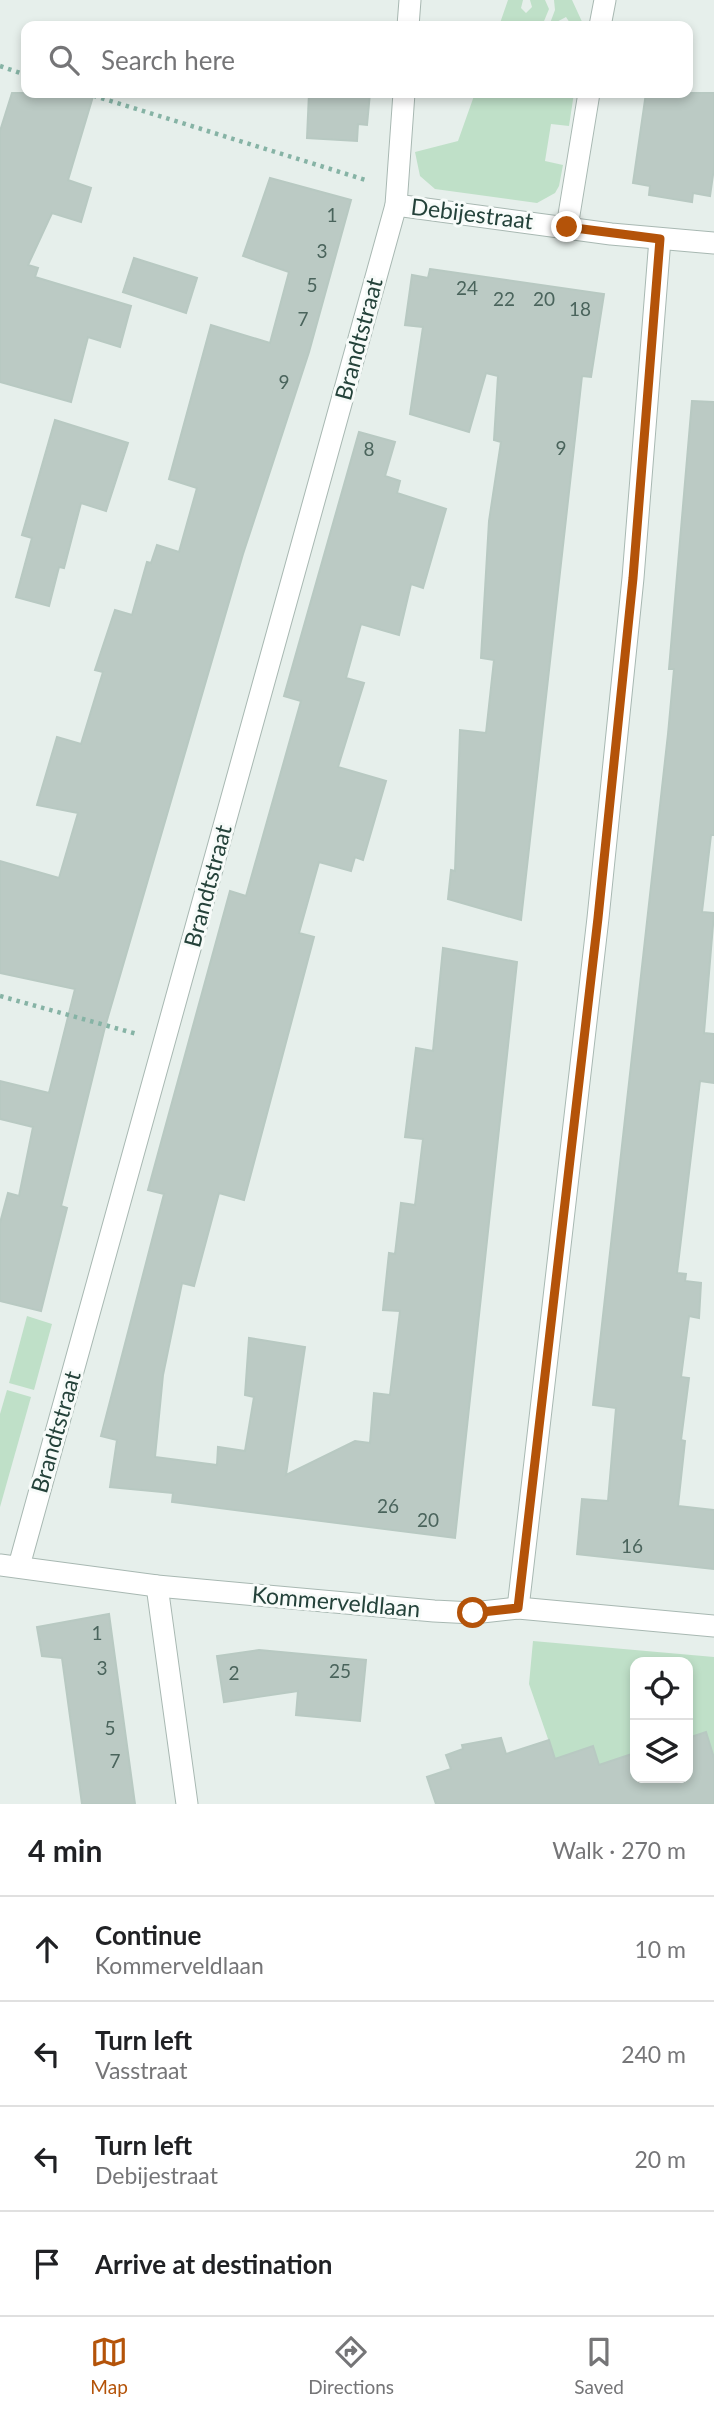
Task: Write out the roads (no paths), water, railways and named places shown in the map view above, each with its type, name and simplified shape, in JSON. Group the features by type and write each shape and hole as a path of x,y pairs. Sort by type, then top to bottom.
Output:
{"street":[{"path":"408,21 410,0"},
{"path":"601,21 604,0"},
{"name":"Brandtstraat","path":"9,1566 165,1042 396,205 404,98"},
{"path":"567,227 588,98"},
{"name":"Debijestraat","path":"396,205 660,239 714,243"},
{"path":"518,1608 598,918 633,578 660,239"},
{"name":"Kommerveldlaan","path":"9,1566 157,1586 434,1611 473,1613 518,1608 714,1626"},
{"path":"157,1586 187,1804"}]}
